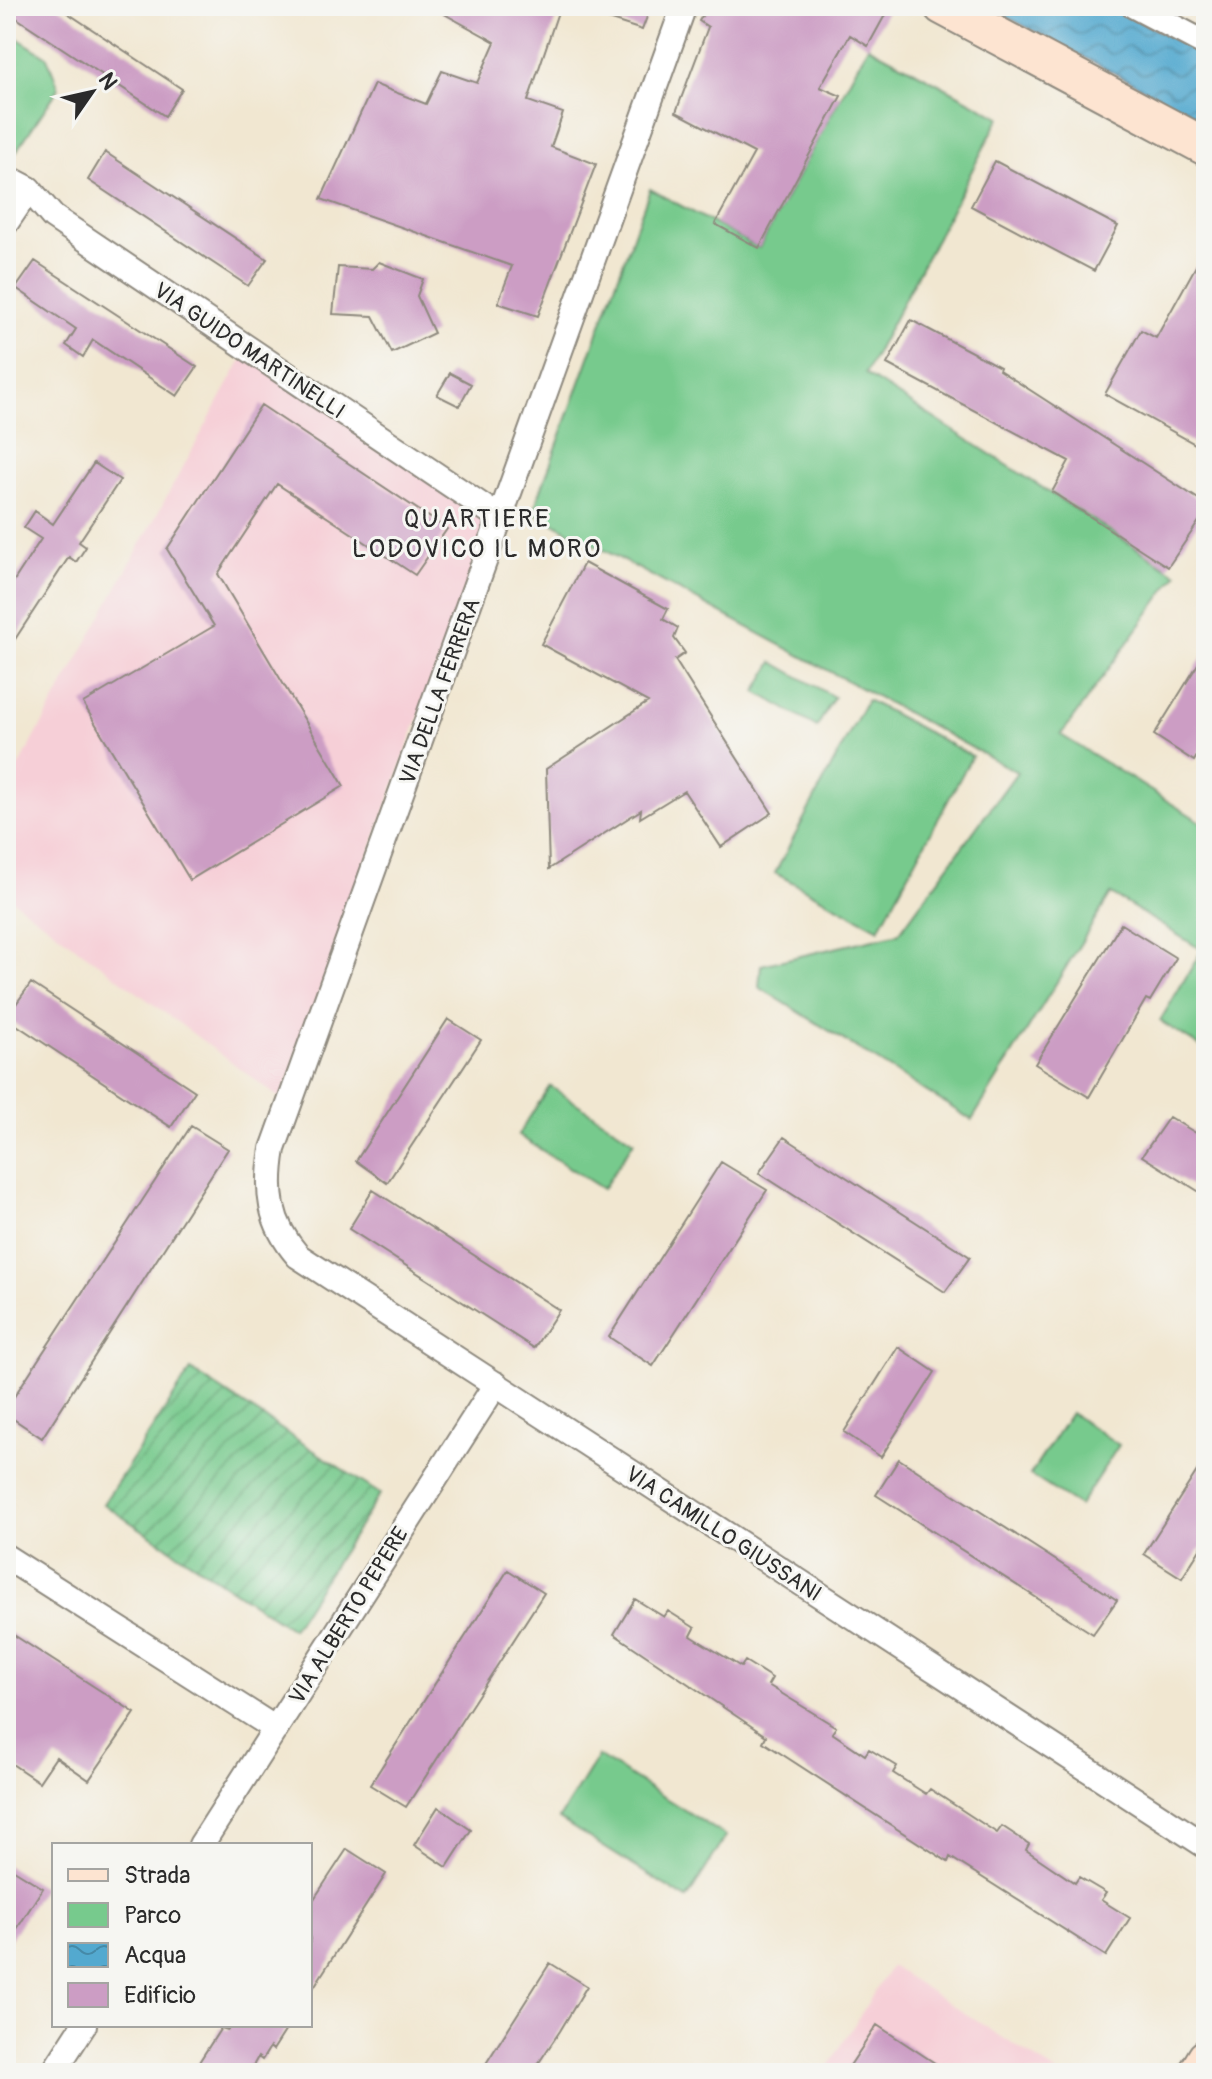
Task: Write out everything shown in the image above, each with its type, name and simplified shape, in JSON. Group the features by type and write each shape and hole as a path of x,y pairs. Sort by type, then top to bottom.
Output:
{"street":[{"name":"VIA DELLA FERRERA","path":"269,1198 273,1149 684,6"},
{"path":"942,6 1206,147"},
{"path":"1134,6 1206,44"},
{"name":"VIA GUIDO MARTINELLI","path":"6,177 29,189 53,217 500,518"},
{"path":"6,223 29,189"},
{"name":"VIA CAMILLO GIUSSANI","path":"269,1198 274,1220 298,1256 1206,1846"},
{"name":"VIA ALBERTO PEPERE","path":"202,1843 496,1384"},
{"path":"6,1557 276,1729"},
{"path":"53,2073 83,2027"},
{"path":"1197,2073 1206,2058"}],"shaded area":[{"path":"246,352 491,516 281,1099 6,895 6,782 22,761"},
{"path":"891,1966 1058,2073 824,2073"}],"green space":[{"path":"6,31 47,57 59,88 13,156 6,151"},
{"path":"868,46 1000,117 865,374 1177,574 1061,735 1206,825 1206,1050 1160,1021 1202,950 1111,894 972,1120 759,987 761,965 899,933 1017,772 533,512 650,189 759,248"},
{"path":"773,662 834,697 817,727 756,692"},
{"path":"867,700 972,756 879,929 775,873"},
{"path":"550,1086 634,1141 603,1189 518,1135"},
{"path":"191,1370 380,1494 292,1629 103,1504"},
{"path":"1071,1413 1119,1445 1079,1506 1030,1475"},
{"path":"598,1756 726,1836 687,1899 559,1819"}],"water":[{"path":"986,6 1111,6 1206,56 1206,121"}],"building":[{"path":"6,6 57,6 182,89 165,116 6,11"},
{"path":"430,6 560,6 528,101 563,113 551,147 596,164 538,316 498,303 512,266 321,199 374,84 426,104 442,71 477,83 495,42"},
{"path":"581,6 651,6 642,30 580,10"},
{"path":"708,6 890,6 868,46 850,35 820,87 841,96 759,248 715,224 754,153 676,112 708,27 699,21"},
{"path":"105,152 267,259 248,286 88,180"},
{"path":"995,161 1118,226 1094,271 971,206"},
{"path":"1206,248 1206,450 1105,394 1141,330 1156,338"},
{"path":"35,261 197,367 177,396 93,340 83,357 66,345 76,329 16,288"},
{"path":"379,262 423,279 417,296 434,333 392,353 373,316 333,314 338,267 372,269"},
{"path":"911,320 1000,367 999,370 1206,504 1206,511 1168,567 1052,492 1069,461 887,364"},
{"path":"450,373 471,384 459,406 437,395"},
{"path":"261,405 447,529 415,575 277,484 218,574 344,786 190,880 83,703 214,626 167,549"},
{"path":"94,463 120,480 79,542 86,547 76,562 69,557 6,653 6,593 41,539 24,528 35,511 53,524"},
{"path":"584,563 668,609 663,619 678,628 674,638 685,653 675,660 772,813 721,847 684,791 640,818 641,810 549,869 546,769 648,702 541,644"},
{"path":"1206,651 1206,741 1194,761 1154,735"},
{"path":"1121,924 1176,958 1150,1001 1146,999 1089,1097 1035,1064"},
{"path":"31,983 195,1091 171,1127 6,1018"},
{"path":"448,1019 481,1040 387,1183 356,1161"},
{"path":"1169,1117 1206,1139 1206,1196 1142,1156"},
{"path":"191,1126 228,1149 42,1438 6,1414 6,1409"},
{"path":"784,1137 970,1257 945,1292 759,1173"},
{"path":"721,1162 767,1190 653,1366 609,1337"},
{"path":"373,1190 559,1310 534,1348 349,1229"},
{"path":"898,1347 935,1372 881,1457 844,1432"},
{"path":"1206,1457 1206,1540 1182,1578 1144,1554"},
{"path":"899,1459 1117,1600 1093,1634 876,1495"},
{"path":"508,1570 544,1593 406,1807 370,1785"},
{"path":"635,1599 664,1617 668,1611 695,1628 691,1636 741,1667 745,1661 772,1678 768,1685 836,1727 832,1733 865,1755 869,1749 897,1766 893,1773 926,1794 930,1789 997,1833 1002,1826 1029,1844 1026,1850 1075,1883 1079,1877 1106,1893 1101,1900 1130,1918 1106,1956 950,1857 948,1862 763,1742 766,1736 614,1634"},
{"path":"6,1630 135,1713 89,1780 56,1757 39,1782 6,1760"},
{"path":"438,1807 471,1830 447,1867 414,1845"},
{"path":"347,1849 386,1874 312,1990 312,1902"},
{"path":"6,1865 43,1888 6,1946"},
{"path":"550,1963 587,1986 560,2031 532,2073 480,2073"},
{"path":"877,2025 950,2073 845,2073"},
{"path":"230,2027 288,2027 273,2050 270,2047 262,2060 258,2057 249,2073 192,2073 221,2028 228,2030"}],"district":[{"name":"QUARTIERE LODOVICO IL MORO","path":"477,533"}]}
